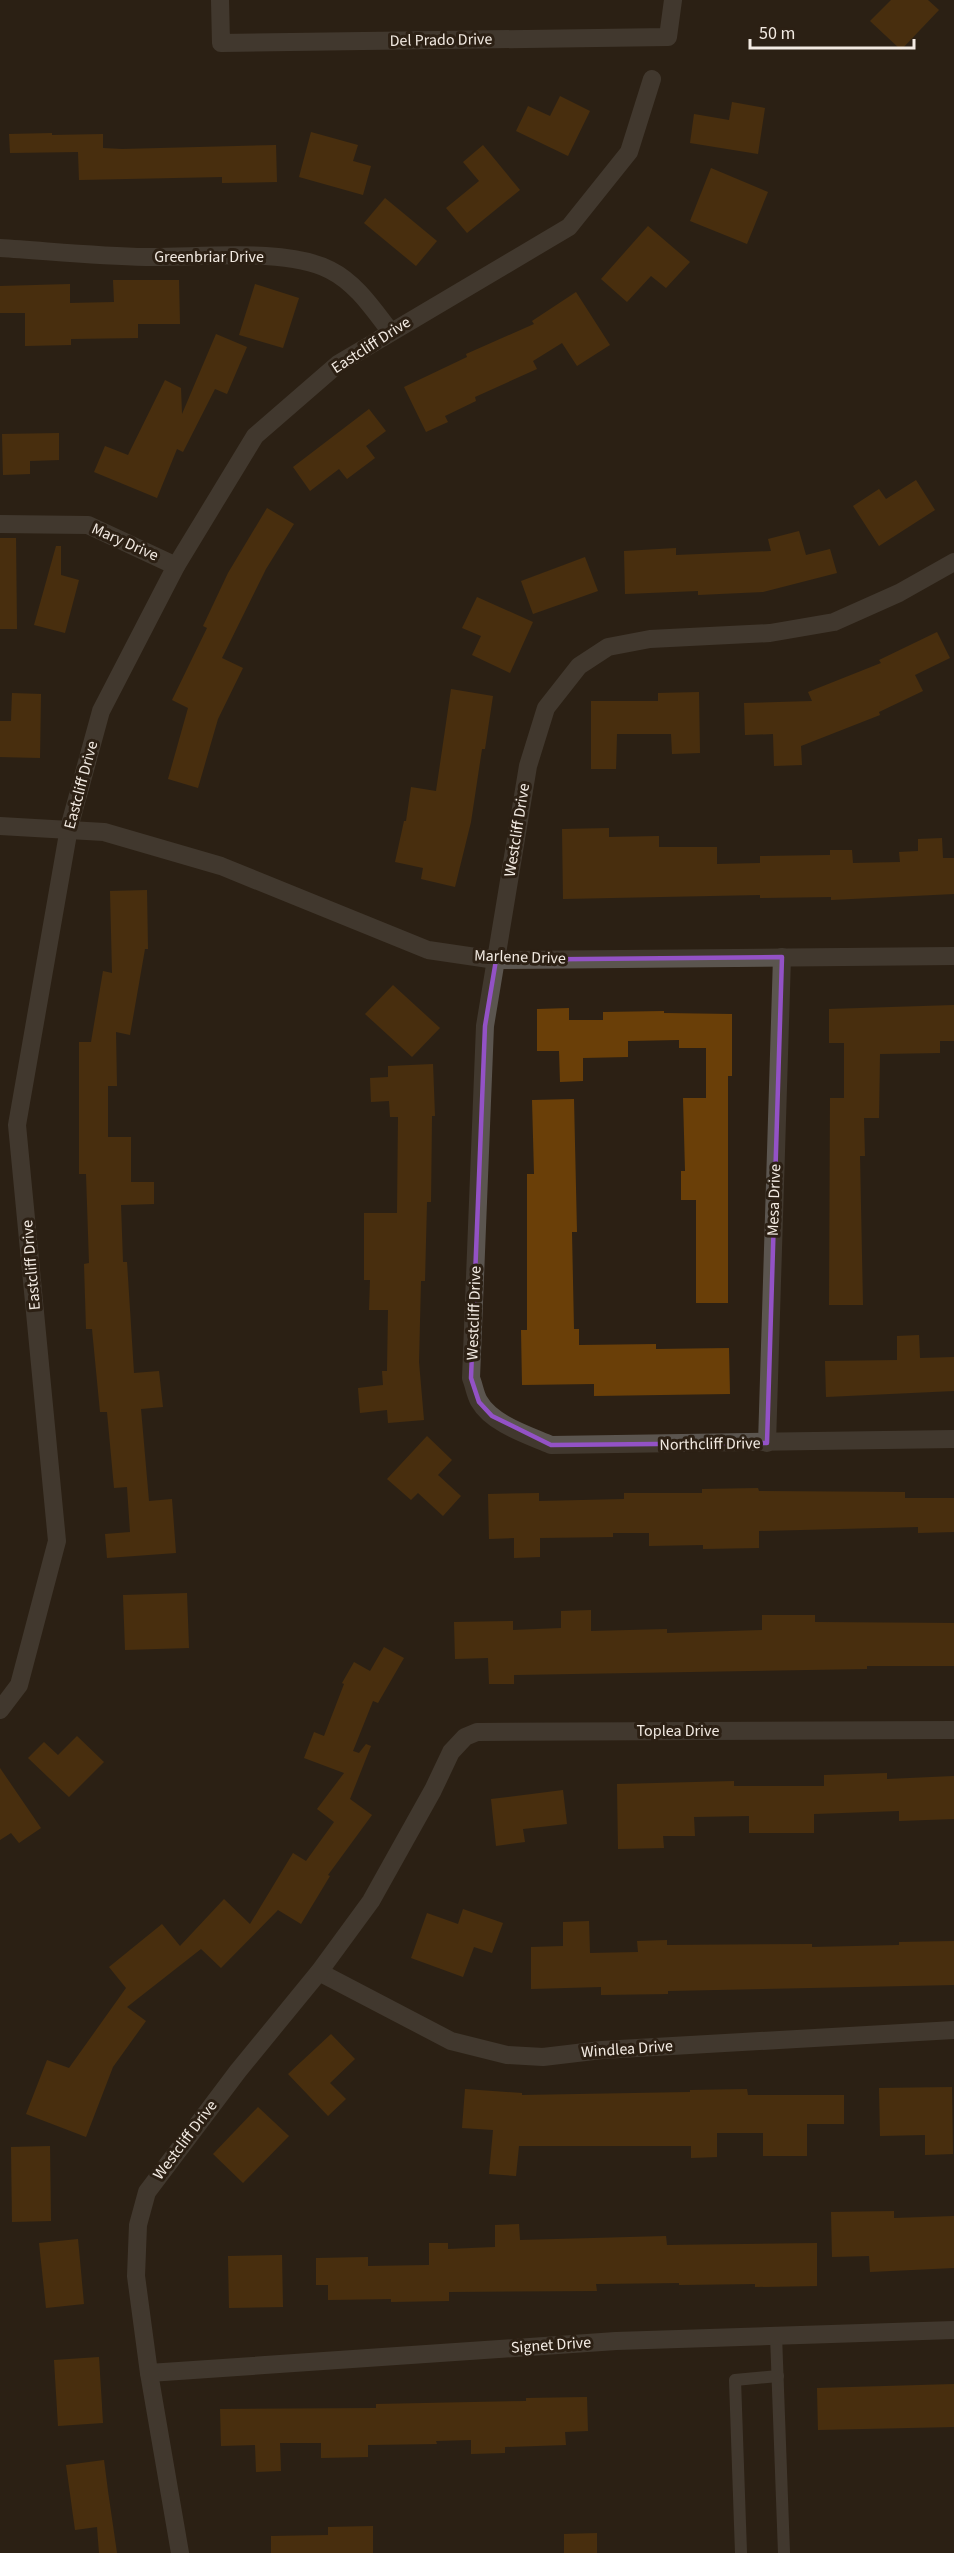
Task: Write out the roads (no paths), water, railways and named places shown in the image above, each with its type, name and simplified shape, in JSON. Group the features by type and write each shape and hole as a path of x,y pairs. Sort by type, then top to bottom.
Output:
{"street":[{"name":"Del Prado Drive","path":"220,0 221,43 668,36 673,0"},
{"name":"Eastcliff Drive","path":"0,1710 20,1685 57,1541 9,1125 69,828 101,711 176,566 255,436 338,364 390,331 569,227 629,152 652,79"},
{"name":"Greenbriar Drive","path":"0,248 143,257 281,256 312,262 332,271 364,297 390,331"},
{"name":"Mary Drive","path":"0,524 88,525 176,566"},
{"name":"Westcliff Drive","path":"479,1402 471,1378 485,1026 528,766 546,708 579,666 608,647 650,639 770,633 834,622 899,593 954,562"},
{"name":"Marlene Drive","path":"0,826 69,828 104,832 220,866 428,950 496,960 954,956"},
{"name":"Mesa Drive","path":"767,1443 782,957"},
{"name":"Northcliff Drive","path":"479,1402 492,1416 551,1445 954,1439"},
{"name":"Toplea Drive","path":"433,1790 451,1752 465,1737 477,1731 954,1730"},
{"name":"Westcliff Drive","path":"180,2553 149,2373 136,2276 138,2225 147,2192 238,2071 319,1972 371,1901 433,1790"},
{"name":"Windlea Drive","path":"319,1972 451,2041 507,2055 543,2057 602,2050 954,2030"},
{"name":"Signet Drive","path":"149,2373 616,2341 954,2330"}],"lane":[{"path":"776,2335 784,2553"},
{"path":"741,2553 735,2380 778,2376"}]}
